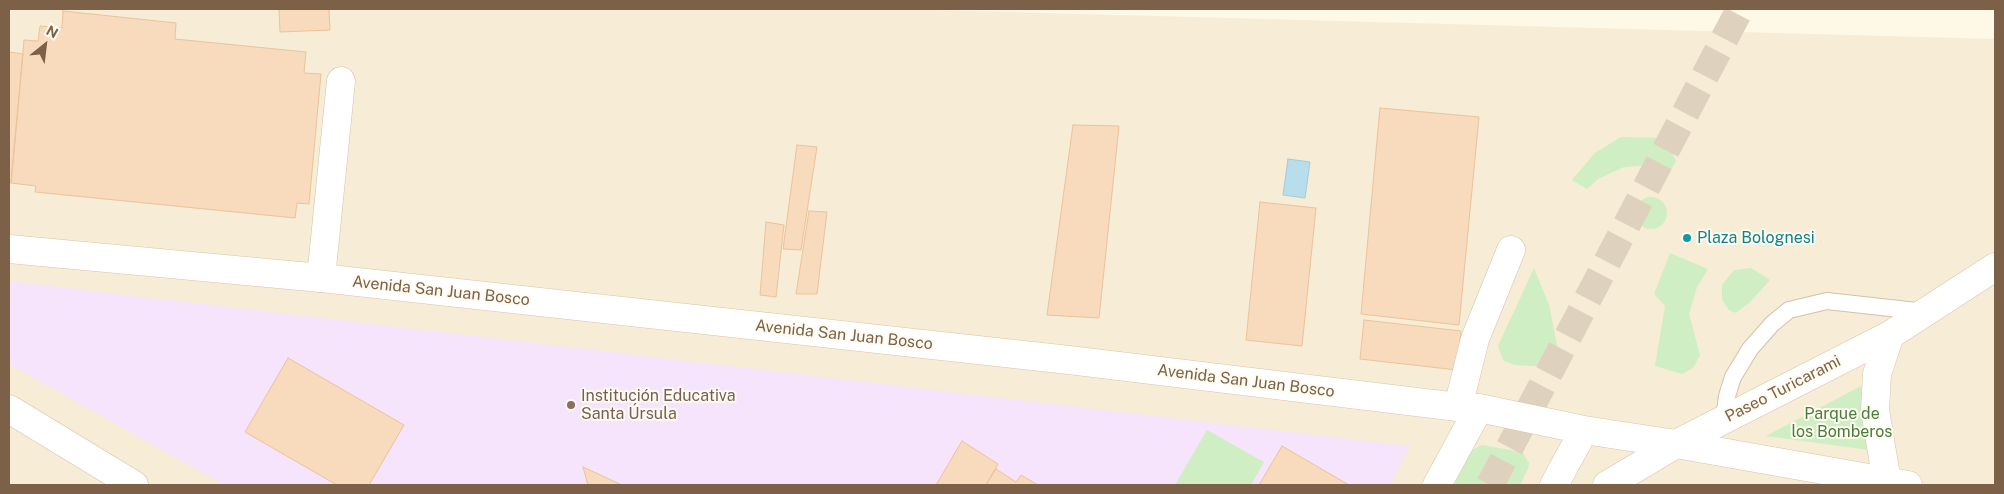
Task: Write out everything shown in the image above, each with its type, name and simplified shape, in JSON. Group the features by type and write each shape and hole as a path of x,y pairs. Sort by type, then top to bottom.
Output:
{"street":[{"path":"320,278 340,81"},
{"name":"Avenida San Juan Bosco","path":"9,249 320,278 1059,359 1468,408 1898,484"},
{"path":"1436,485 1468,408 1475,339 1511,250"},
{"name":"Paseo Turicarami","path":"1608,485 1676,444 1890,334 1995,267"},
{"path":"1890,334 1877,374 1875,410 1898,484"},
{"path":"9,409 125,483"},
{"path":"1554,485 1584,430"}],"lane":[{"path":"1724,419 1727,396 1733,376 1750,349 1772,324 1789,310 1827,301 1926,312"}],"shaded area":[{"path":"9,9 898,9 1995,39 1995,485 9,485"},
{"name":"Institución Educativa Santa Úrsula","path":"9,281 1410,446 1390,485 224,485 9,364"}],"green space":[{"path":"1621,137 1669,138 1671,150 1676,161 1670,172 1653,165 1624,167 1598,179 1587,189 1572,180 1595,153"},
{"path":"1651,197 1662,202 1667,213 1662,224 1651,229 1640,224 1635,213 1640,202"},
{"path":"1670,253 1708,269 1697,287 1689,314 1700,355 1693,368 1682,374 1655,366 1665,306 1654,294"},
{"path":"1534,268 1549,305 1559,355 1551,367 1514,365 1503,360 1498,346"},
{"path":"1751,268 1770,280 1750,302 1736,313 1729,310 1722,300 1722,285 1734,270"},
{"name":"Parque de los Bomberos","path":"1861,386 1869,450 1766,436"},
{"path":"1207,430 1264,462 1251,485 1175,485"},
{"path":"1482,445 1522,452 1529,463 1520,485 1454,485 1472,450"}],"water":[{"path":"1288,159 1310,162 1305,198 1283,195"}],"building":[{"path":"279,9 329,9 330,30 280,32"},
{"path":"63,11 176,23 175,39 306,52 304,73 321,74 309,204 297,203 295,218 35,192 36,186 11,183 24,40 38,41 40,26 62,28"},
{"path":"9,52 23,54 11,183 9,183"},
{"path":"1380,108 1479,117 1459,325 1361,314"},
{"path":"1073,125 1119,126 1099,318 1047,315"},
{"path":"797,145 817,147 801,250 783,249"},
{"path":"1260,202 1316,208 1302,346 1246,340"},
{"path":"809,211 827,212 817,294 796,294"},
{"path":"766,222 784,225 776,297 760,295"},
{"path":"1364,320 1461,331 1457,370 1360,359"},
{"path":"288,358 404,425 369,485 337,485 245,432"},
{"path":"962,441 998,464 986,485 936,485"},
{"path":"1282,446 1349,485 1259,485"},
{"path":"583,467 622,485 588,485"},
{"path":"996,469 1016,482 1021,475 1038,485 986,485"}],"tunnel":[{"path":"1490,485 1740,9"}],"place":[{"name":"Plaza Bolognesi","path":"1687,238"},
{"name":"Institución Educativa Santa Úrsula","path":"571,405"}]}
